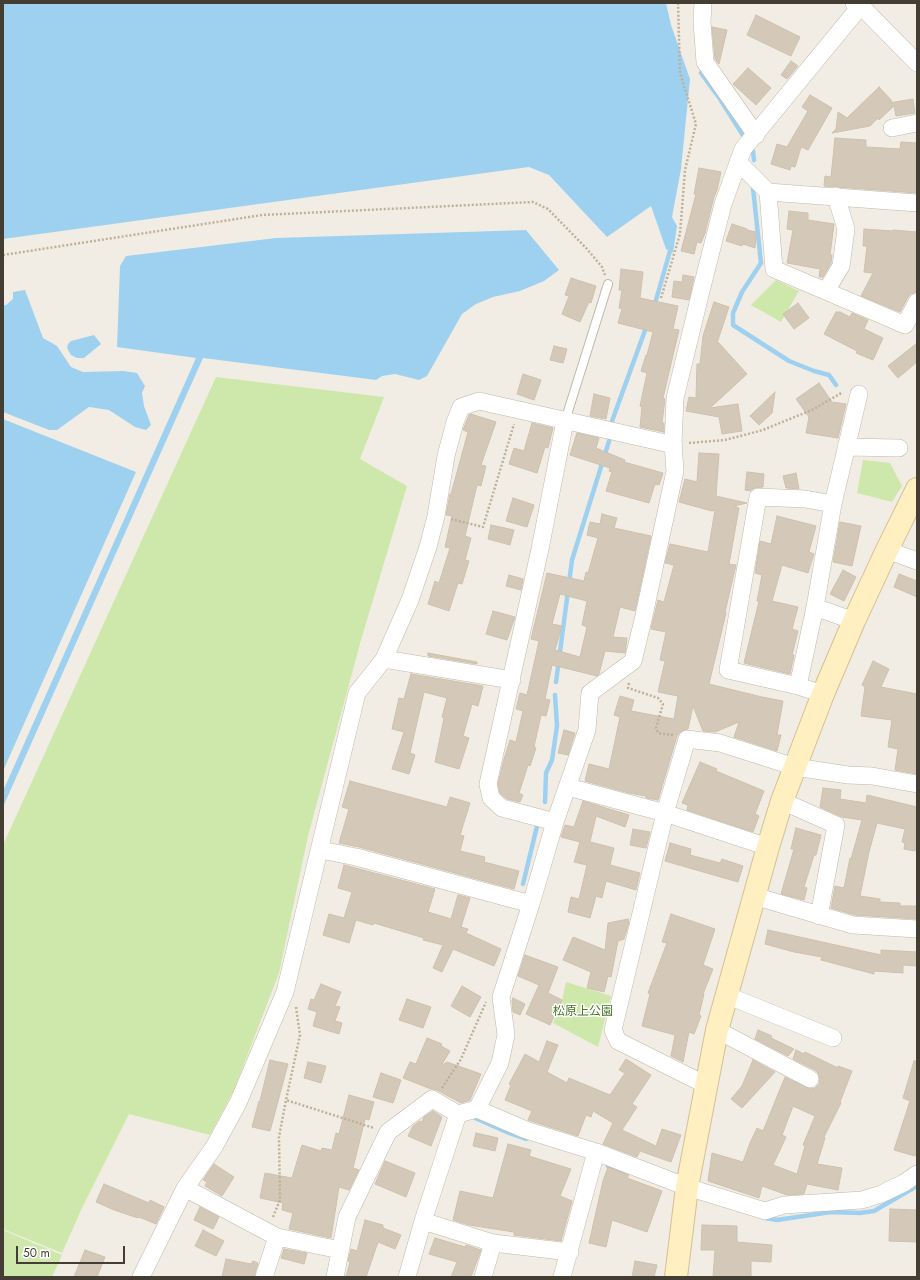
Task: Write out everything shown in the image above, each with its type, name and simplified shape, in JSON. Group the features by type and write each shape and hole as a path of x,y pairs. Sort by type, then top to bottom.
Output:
{"street":[{"path":"703,3 702,22 705,62 756,135"},
{"path":"477,1109 500,1063 506,1035 501,997 531,904 555,822 587,730 590,693 633,661 675,471 673,445 675,398 723,204 743,149 756,135 859,4 917,63"},
{"path":"892,128 917,122"},
{"path":"738,162 768,192 774,269 904,325 917,302"},
{"path":"768,192 917,203"},
{"path":"826,291 841,266 846,229 836,196"},
{"path":"798,686 815,607 833,504 859,394"},
{"path":"141,1277 184,1188 214,1147 238,1103 285,992 357,693 384,659 410,600 428,547 436,516 446,456 455,422 461,407 478,401 673,445"},
{"path":"555,822 502,808 491,798 488,784 540,549 565,421"},
{"path":"846,447 899,448"},
{"path":"676,1277 687,1187 717,1030 782,801 823,694 854,620 886,550 917,489"},
{"path":"823,694 798,686 728,670 758,497 805,499 833,504"},
{"path":"886,550 917,560"},
{"path":"815,607 854,620"},
{"path":"384,659 512,680"},
{"path":"706,1085 618,1041 614,1030 665,813 688,739 720,744 795,767 848,775 872,776 917,784"},
{"path":"568,787 665,813 768,847"},
{"path":"782,801 836,825 819,916"},
{"path":"320,850 356,857 531,904"},
{"path":"754,896 853,925 917,929"},
{"path":"726,995 834,1038"},
{"path":"717,1030 810,1079"},
{"path":"335,1277 347,1217 388,1132 432,1099 458,1114 477,1109 526,1130 596,1152 687,1187 765,1211 784,1206 862,1200 892,1188 917,1174"},
{"path":"407,1277 423,1221 458,1114"},
{"path":"562,1277 596,1152"},
{"path":"184,1188 272,1234 340,1250"},
{"path":"423,1221 492,1243 570,1252"},
{"path":"264,1277 272,1234"},
{"path":"483,1277 492,1243"}],"lane":[{"path":"565,421 608,284"}],"path":[{"path":"661,298 680,234 684,170 696,124 680,73 678,3"},
{"path":"3,255 262,215 533,202 548,209 587,249 602,267 608,284"},
{"path":"673,445 725,440 756,432 814,409 852,386 859,394"},
{"path":"436,516 483,527 518,410"},
{"path":"633,661 628,688 658,698 663,704 656,728 658,733 681,736 688,739"},
{"path":"432,1099 446,1082 461,1058 490,992 505,986"},
{"path":"272,1234 280,1200 279,1136 300,1035 295,1002 285,992"},
{"path":"286,1100 388,1132"}],"green space":[{"path":"776,280 799,291 781,322 751,305"},
{"path":"216,377 384,397 360,459 407,486 361,640 308,836 279,973 234,1090 210,1135 129,1114 82,1208 62,1253 3,1229 3,845"},
{"path":"863,460 890,463 902,486 892,502 857,493"},
{"name":"松原上公園","path":"566,982 611,996 598,1047 553,1023 562,1000"},
{"path":"3,1230 62,1255 52,1277 3,1277"}],"water":[{"path":"3,3 666,3 671,25 690,79 681,169 672,217 677,226 673,253 666,249 651,206 607,237 549,175 529,167 3,239"},
{"path":"526,230 559,270 544,281 520,291 493,297 476,304 462,314 427,376 419,380 395,374 382,376 376,380 203,358 3,807 3,791 196,358 117,347 120,266 126,256 276,238"},
{"path":"25,290 43,338 57,346 71,367 83,372 123,371 137,373 145,386 142,393 144,406 151,425 146,430 135,427 109,410 89,407 57,430 49,430 3,412 3,305 6,305 13,299 13,292"},
{"path":"94,335 101,344 84,358 77,358 71,355 67,348 71,341"},
{"path":"3,419 136,472 3,771"}],"building":[{"path":"756,15 800,37 791,56 747,35"},
{"path":"712,27 727,30 719,64 715,59"},
{"path":"791,61 798,66 787,79 781,75"},
{"path":"748,68 771,88 756,105 733,84"},
{"path":"879,87 892,101 889,103 913,99 915,113 896,116 894,106 870,126 832,133 836,129 838,112 847,118"},
{"path":"810,95 832,108 808,150 801,147 795,167 791,166 790,170 771,164 777,144 787,147 808,111 802,107"},
{"path":"835,138 866,140 866,147 900,149 901,142 917,143 917,193 824,186 825,176 831,177"},
{"path":"699,168 721,172 705,233 701,243 697,242 694,254 681,251 696,194 694,194"},
{"path":"789,211 808,213 808,220 834,224 830,255 832,255 831,263 823,277 819,277 820,269 787,263 793,230 787,229"},
{"path":"732,224 756,232 755,248 726,241"},
{"path":"864,229 917,232 917,290 908,297 900,312 861,296 873,273 864,272 867,246 863,246"},
{"path":"621,269 643,272 640,298 678,306 673,329 679,330 663,398 665,399 662,423 664,423 664,432 640,427 642,407 640,406 647,373 641,371 653,332 618,323 622,309 619,308 622,290 619,290"},
{"path":"683,275 694,277 689,300 672,297 674,281 682,282"},
{"path":"571,278 596,286 591,303 589,302 580,322 562,314 569,296 565,295"},
{"path":"714,302 729,307 717,343 719,343 747,374 710,408 738,404 742,431 722,434 719,417 686,411 689,397 696,398 697,364 700,364 703,336"},
{"path":"798,303 809,318 794,329 783,314"},
{"path":"836,312 840,312 850,317 852,313 868,320 864,329 883,338 873,360 856,353 857,351 824,334"},
{"path":"917,343 917,362 898,378 888,366"},
{"path":"554,346 567,349 563,363 550,360"},
{"path":"523,374 541,380 534,400 517,394"},
{"path":"819,383 832,402 846,404 838,438 806,433 809,417 796,399"},
{"path":"775,392 772,413 759,425 750,416"},
{"path":"594,394 610,398 606,419 590,416"},
{"path":"471,414 496,422 481,465 486,466 481,486 477,485 465,536 471,538 465,560 469,561 462,584 458,583 449,611 428,604 435,581 439,583 450,548 445,547 452,516 446,515 450,494 468,432 463,430 469,415"},
{"path":"532,423 553,428 548,448 545,447 537,473 509,464 514,448 524,451"},
{"path":"577,433 599,438 596,448 625,460 624,462 663,473 659,485 655,484 649,503 606,491 612,472 609,471 610,468 570,455"},
{"path":"699,453 719,454 716,496 747,503 734,506 739,508 729,564 736,565 709,684 783,701 777,735 781,735 777,751 734,737 739,722 715,732 703,731 693,706 688,729 680,732 677,736 658,800 585,781 589,764 609,769 620,717 614,715 620,696 634,700 631,711 674,719 678,696 658,692 665,661 660,660 666,632 651,629 658,600 664,602 674,565 665,563 670,544 708,552 715,510 712,511 679,502 685,479 697,482"},
{"path":"747,472 764,474 763,487 754,488 750,491 745,490"},
{"path":"796,473 799,489 786,488 783,476"},
{"path":"513,498 534,505 527,527 506,521"},
{"path":"602,514 617,518 614,528 651,536 635,611 620,607 613,637 627,638 625,653 605,651 599,674 597,676 552,665 545,699 550,700 546,716 541,715 534,747 536,748 530,766 528,765 519,793 523,795 520,802 507,799 500,793 498,784 510,740 516,742 523,711 516,709 520,693 527,695 539,641 531,639 547,573 584,581 586,572 588,573 598,538 587,535 590,522 600,524","holes":["560,594 587,601 582,625 587,627 580,657 555,650 562,626 552,624"]},
{"path":"777,516 816,526 809,552 814,554 808,573 782,565 772,601 798,607 792,629 798,631 792,655 794,655 790,674 744,663 759,601 757,601 762,575 755,573 760,541 771,544"},
{"path":"840,522 861,526 852,566 833,562"},
{"path":"491,525 514,530 510,545 488,539"},
{"path":"843,570 856,577 844,601 830,594"},
{"path":"899,574 917,581 917,597 894,587"},
{"path":"509,575 523,579 521,590 506,586"},
{"path":"493,611 515,617 507,640 486,634"},
{"path":"428,653 477,662 477,664 428,656"},
{"path":"873,661 889,669 881,687 917,694 917,774 895,770 898,749 888,747 892,720 861,716 865,687 862,685"},
{"path":"411,674 483,686 478,706 472,704 463,736 469,738 459,769 435,762 444,718 442,717 447,698 424,692 410,753 415,755 409,774 392,769 404,732 392,729 399,698 404,699"},
{"path":"564,730 575,733 568,755 558,753"},
{"path":"700,762 717,769 716,771 764,791 755,814 759,816 753,832 687,810 688,805 682,803"},
{"path":"350,781 447,807 450,797 470,803 460,835 464,836 460,851 485,857 484,862 519,871 514,889 359,847 339,843 349,809 342,807"},
{"path":"823,788 841,790 840,799 866,803 867,795 917,807 917,846 915,851 904,849 905,843 902,842 905,829 877,823 869,852 860,896 880,899 880,902 900,903 900,906 917,906 917,919 855,915 831,908 835,886 844,888 850,858 851,859 862,820 842,817 820,807"},
{"path":"583,801 629,815 625,827 596,816 590,842 614,848 610,865 640,873 636,890 606,881 602,898 596,896 590,918 568,912 571,897 579,899 587,865 574,862 580,842 561,837 565,825 574,827"},
{"path":"796,828 821,835 816,855 814,855 804,887 807,888 804,900 781,894 794,849 791,849"},
{"path":"633,829 650,832 646,848 630,845"},
{"path":"670,843 691,849 690,855 720,863 722,859 743,866 738,882 665,861"},
{"path":"344,865 435,889 428,912 451,919 458,895 470,898 461,927 468,929 466,933 501,949 494,966 453,949 442,972 433,968 443,945 423,940 424,938 374,923 373,925 356,920 349,943 323,935 329,914 344,918 352,892 338,888"},
{"path":"671,914 715,929 703,965 713,969 703,994 699,1015 701,1016 694,1034 689,1032 683,1062 671,1056 675,1035 642,1026 650,994 648,993 667,943 662,942"},
{"path":"628,919 629,922 624,939 618,941 611,977 608,976 604,992 587,988 591,972 563,960 573,937 605,950 608,923"},
{"path":"768,930 881,955 881,950 917,952 917,966 903,965 903,973 874,971 874,974 821,960 822,957 794,952 765,944"},
{"path":"525,955 558,967 548,993 562,1000 550,1025 526,1014 539,985 518,976"},
{"path":"321,984 341,992 335,1006 340,1007 335,1021 342,1023 339,1034 313,1026 317,1012 308,1009 311,999 314,1000"},
{"path":"462,986 481,997 470,1017 451,1006"},
{"path":"513,998 525,1004 520,1015 513,1012"},
{"path":"407,999 431,1007 423,1028 399,1020"},
{"path":"758,1030 772,1036 771,1038 794,1049 788,1056 755,1039"},
{"path":"427,1038 442,1044 441,1046 450,1051 441,1066 447,1062 481,1074 470,1100 461,1103 437,1090 403,1078 410,1062 416,1064"},
{"path":"547,1041 558,1045 547,1072 567,1083 569,1078 610,1095 625,1073 619,1070 626,1059 651,1075 632,1104 637,1107 622,1130 656,1146 662,1129 681,1135 671,1162 640,1151 637,1157 603,1144 613,1123 593,1111 591,1117 586,1115 578,1136 528,1120 532,1111 505,1100 511,1085 509,1084 525,1054 539,1062"},
{"path":"796,1050 804,1054 805,1052 838,1068 838,1066 852,1071 840,1102 841,1103 824,1137 825,1138 817,1164 842,1168 838,1190 807,1184 804,1194 787,1195 762,1186 759,1198 708,1181 712,1153 743,1162 757,1128 763,1131 785,1077 810,1089 815,1088 819,1084 820,1079 815,1070 793,1059","holes":["793,1106 815,1116 803,1145 805,1146 797,1174 773,1165 786,1137 782,1135"]},
{"path":"270,1060 288,1064 270,1131 252,1127"},
{"path":"753,1060 775,1072 742,1108 731,1099 742,1086"},
{"path":"914,1061 917,1061 917,1150 915,1156 894,1150 910,1101 903,1098"},
{"path":"308,1062 326,1066 321,1083 304,1078"},
{"path":"381,1073 401,1080 393,1103 373,1097"},
{"path":"349,1095 374,1102 369,1120 365,1119 353,1168 359,1170 349,1190 339,1187 331,1238 289,1229 293,1213 282,1210 283,1203 260,1198 265,1173 292,1178 302,1145 321,1151 322,1148 332,1150 336,1133 339,1134"},
{"path":"433,1111 442,1117 431,1146 408,1136 413,1126 420,1121 422,1122 424,1117"},
{"path":"476,1133 498,1138 495,1151 473,1146"},
{"path":"508,1144 531,1150 529,1156 571,1169 560,1196 572,1201 561,1241 514,1235 514,1232 469,1225 453,1220 460,1191 493,1198"},
{"path":"385,1161 415,1173 406,1197 375,1184"},
{"path":"214,1164 234,1177 222,1196 205,1186 207,1182 203,1180"},
{"path":"608,1167 629,1175 627,1178 662,1191 647,1232 612,1220 606,1247 589,1243 603,1181"},
{"path":"104,1184 149,1203 150,1200 164,1207 156,1224 139,1217 138,1218 114,1210 96,1202"},
{"path":"200,1207 219,1217 213,1229 194,1220"},
{"path":"890,1209 917,1210 917,1242 889,1241"},
{"path":"365,1220 383,1225 383,1228 401,1235 395,1249 378,1242 366,1277 346,1277 350,1262 348,1261 351,1249 357,1251"},
{"path":"702,1225 737,1226 737,1242 772,1245 771,1262 751,1261 751,1277 713,1277 715,1250 701,1250"},
{"path":"203,1230 224,1241 216,1256 195,1246"},
{"path":"435,1238 481,1250 471,1277 451,1277 457,1262 429,1254"},
{"path":"284,1249 307,1253 304,1264 281,1258"},
{"path":"85,1250 105,1257 97,1277 74,1277"},
{"path":"226,1259 251,1264 253,1261 258,1263 254,1277 222,1277"},
{"path":"635,1261 657,1265 654,1277 632,1277"}],"waterway":[{"path":"701,73 720,99 744,137"},
{"path":"753,151 754,160"},
{"path":"753,188 761,263 742,292 733,313 733,325 789,361 829,375 836,385"},
{"path":"654,307 670,251"},
{"path":"612,421 647,325"},
{"path":"569,583 572,560 610,438"},
{"path":"556,682 568,591"},
{"path":"545,802 546,773 552,760 557,726 555,695"},
{"path":"523,884 538,822"},
{"path":"475,1118 526,1139"},
{"path":"608,1166 624,1172"},
{"path":"765,1218 777,1220 831,1212 860,1213 874,1211 917,1186"}]}
